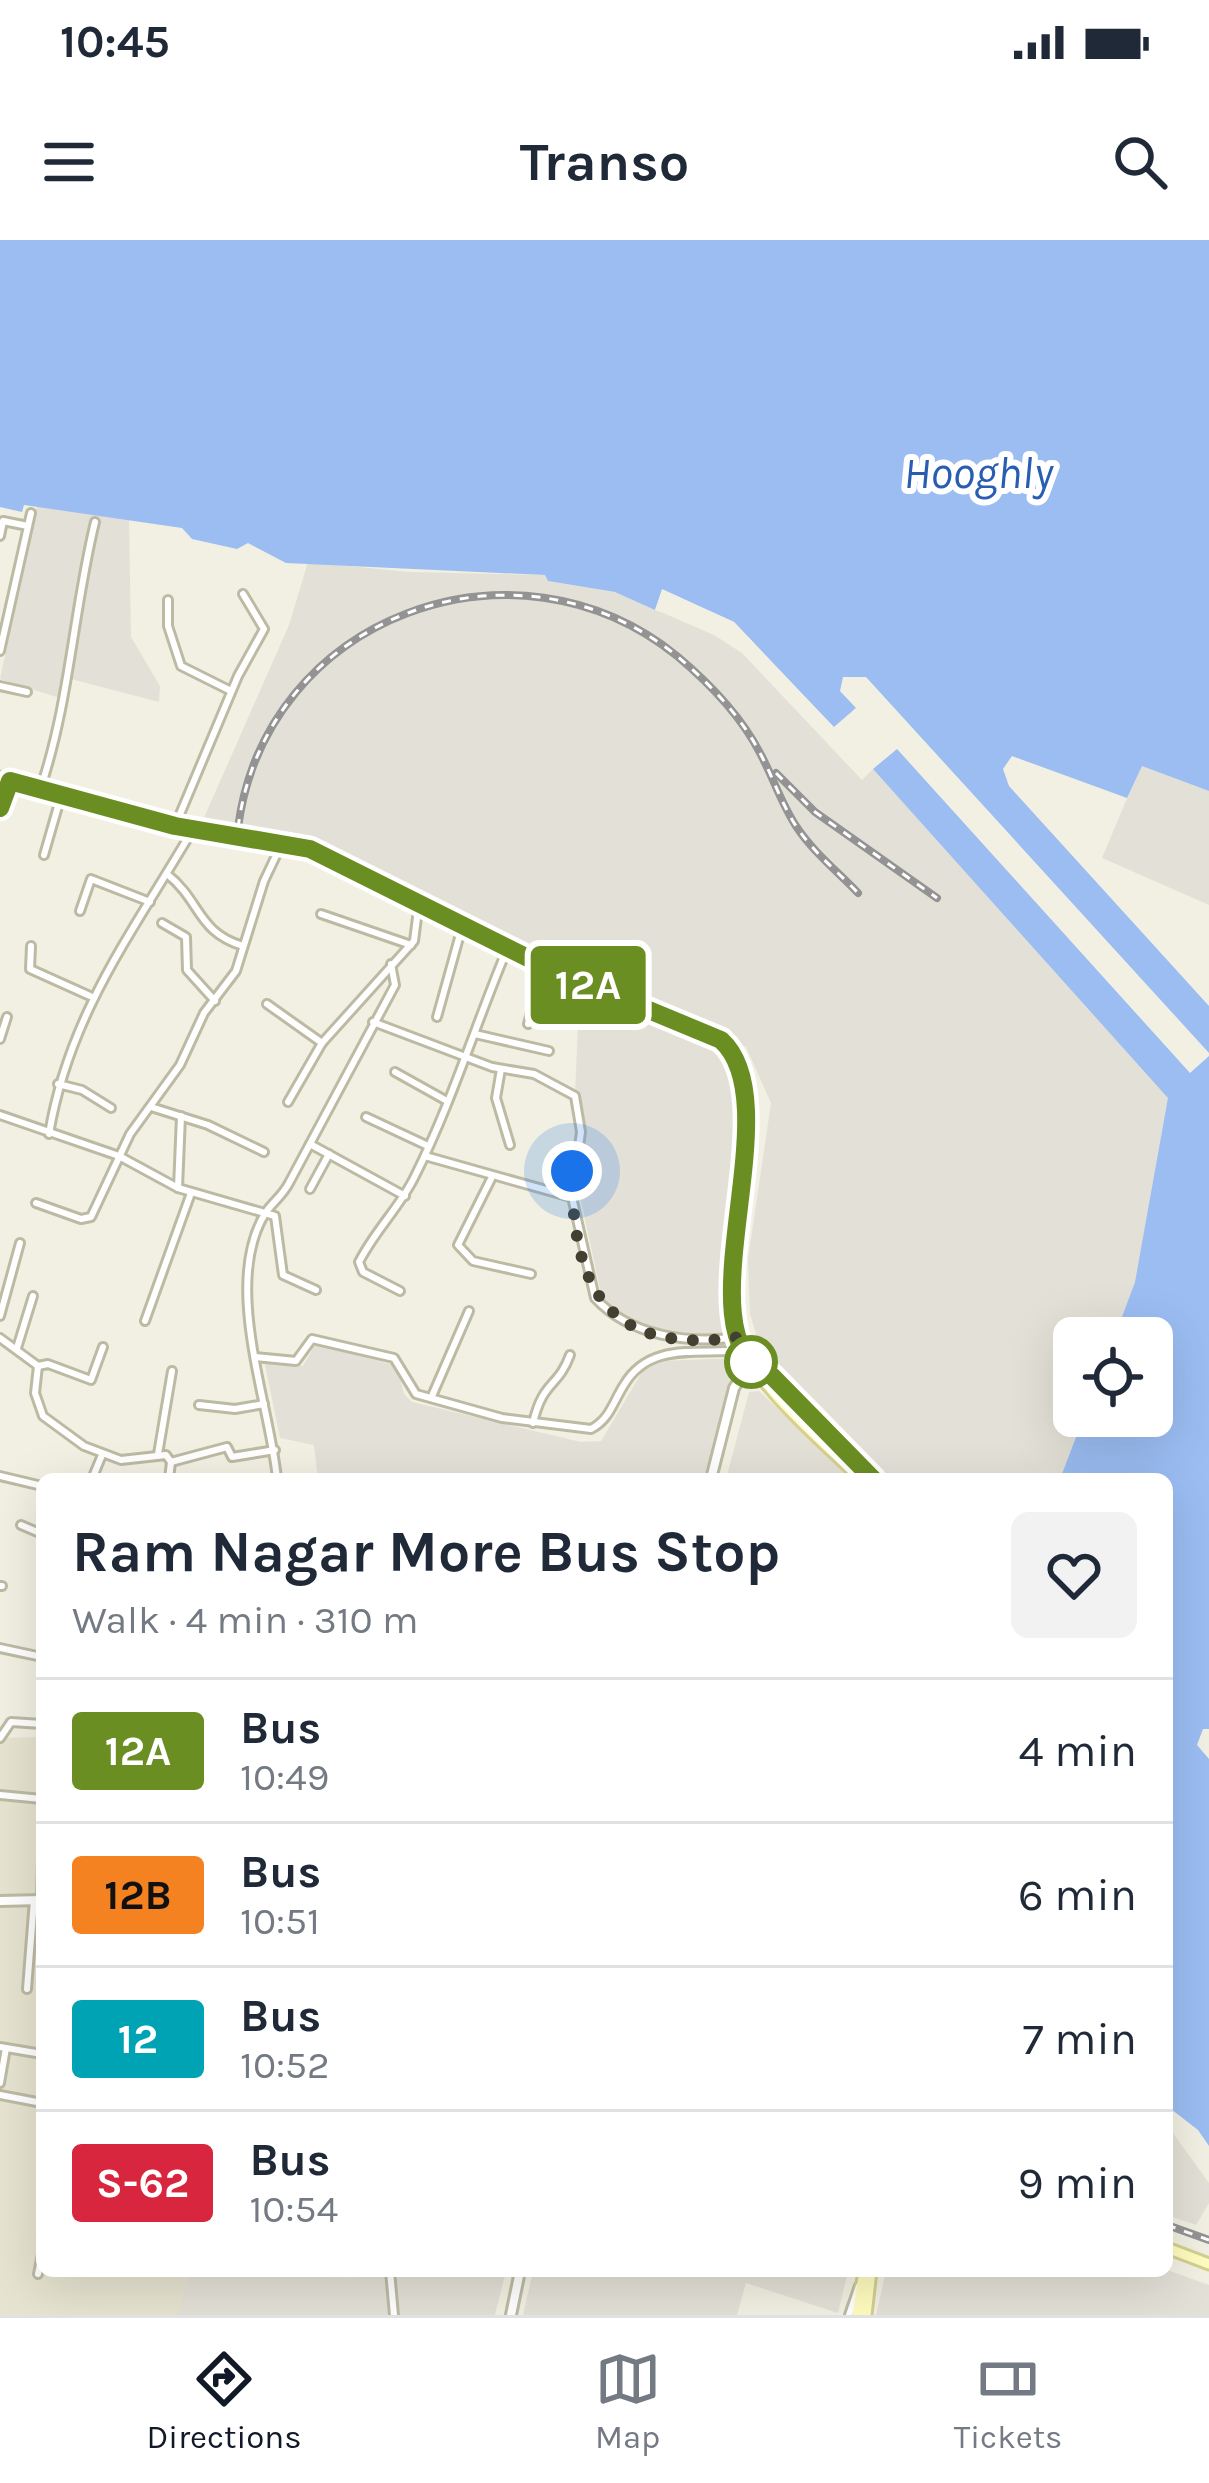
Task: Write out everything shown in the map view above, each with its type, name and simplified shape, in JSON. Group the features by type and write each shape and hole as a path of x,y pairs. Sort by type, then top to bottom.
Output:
{"main road":[{"path":"5,779 175,826 326,856 543,965 710,1034 730,1048 747,1119 734,1238 739,1337 752,1362 855,1473"},
{"path":"761,1372 772,1376 867,1473"},
{"path":"1173,2250 1209,2264"},
{"path":"858,2315 867,2278"}],"street":[{"path":"0,651 31,512"},
{"path":"0,536 3,521 28,526"},
{"path":"40,790 65,711 95,522"},
{"path":"175,826 264,625 243,594"},
{"path":"168,600 168,626 181,666 231,691"},
{"path":"0,686 27,692"},
{"path":"0,808 5,779"},
{"path":"44,855 61,796"},
{"path":"49,1134 58,1084 90,996 193,830"},
{"path":"36,1203 88,1219 119,1156 236,971 282,844"},
{"path":"166,874 188,892 205,928 243,946"},
{"path":"80,911 91,879 150,902"},
{"path":"288,1102 322,1043 410,946 419,902"},
{"path":"321,914 410,946"},
{"path":"162,923 186,937 187,970 215,1001"},
{"path":"437,1017 463,924"},
{"path":"31,946 30,969 90,996"},
{"path":"400,1291 358,1266 380,1222 405,1196 425,1156 469,1055 508,947"},
{"path":"277,1473 255,1357 248,1282 266,1213 281,1198 397,981 391,964"},
{"path":"528,1024 543,965"},
{"path":"267,1004 322,1043"},
{"path":"0,1039 7,1017"},
{"path":"373,1022 501,1069 534,1074 574,1096 581,1132 572,1198 588,1279 607,1310 633,1325 676,1338 739,1337"},
{"path":"476,1034 549,1051"},
{"path":"501,1069 496,1097 510,1145"},
{"path":"395,1072 447,1101"},
{"path":"58,1084 82,1090 111,1108"},
{"path":"151,1107 264,1152"},
{"path":"0,1115 119,1156 178,1188 278,1219 283,1275 316,1290"},
{"path":"178,1188 181,1116"},
{"path":"366,1117 428,1146"},
{"path":"310,1144 405,1196"},
{"path":"310,1189 329,1154"},
{"path":"425,1156 491,1179 572,1198"},
{"path":"491,1179 458,1245 473,1261 531,1274"},
{"path":"145,1321 191,1192"},
{"path":"0,1316 20,1243"},
{"path":"17,1348 32,1295"},
{"path":"432,1396 469,1312"},
{"path":"0,1338 38,1366"},
{"path":"255,1357 296,1361 315,1339 368,1349 394,1358 412,1391 533,1423 591,1429 607,1418 644,1361 669,1353 744,1350"},
{"path":"38,1366 48,1364 91,1380 103,1347"},
{"path":"533,1423 542,1389 562,1375 570,1355"},
{"path":"713,1473 734,1388 752,1362"},
{"path":"38,1366 35,1393 45,1418 102,1455 129,1460 158,1454 171,1462 227,1447 232,1457 274,1450"},
{"path":"158,1454 172,1371"},
{"path":"199,1405 235,1409 264,1404"},
{"path":"94,1473 102,1455"},
{"path":"170,1473 171,1462"},
{"path":"0,1476 36,1485"},
{"path":"21,1525 36,1531"},
{"path":"0,1648 36,1656"},
{"path":"0,1738 11,1722 36,1724"},
{"path":"0,1795 36,1798"},
{"path":"0,1904 36,1900"},
{"path":"27,1989 36,1922"},
{"path":"0,2083 3,2047 36,2053"},
{"path":"0,2095 36,2102"},
{"path":"391,2277 394,2315"},
{"path":"511,2315 519,2277"}],"shaded area":[{"path":"37,506 129,519 131,637 160,686 159,702 71,679 66,700 0,679"},
{"path":"308,562 409,572 546,575 548,581 615,592 714,635 742,653 862,780 873,769 1148,1070 1168,1098 1135,1282 1122,1317 1053,1317 1053,1437 1076,1437 1062,1473 878,1473 764,1360 750,1314 748,1259 771,1103 746,1047 310,844 199,829 289,625"},
{"path":"1141,765 1209,791 1209,905 1102,858"},
{"path":"579,1002 717,1045 727,1058 739,1118 722,1262 735,1334 679,1336 616,1315 603,1303 576,1177 584,1121 575,1095"},
{"path":"316,1343 397,1366 404,1394 412,1402 581,1442 601,1441 642,1372 660,1361 738,1358 740,1367 727,1387 706,1473 317,1473 314,1445 280,1438 264,1360 303,1366"},
{"path":"759,1391 845,1473 728,1473 749,1392"},
{"path":"36,1737 36,2277 453,2277 443,2315 0,2315 0,1738"},
{"path":"1173,2133 1209,2183 1209,2203 1196,2225 1173,2217"},
{"path":"1173,2272 1209,2285 1209,2315 876,2315 885,2277 1173,2277"},
{"path":"189,2277 504,2277 495,2315 178,2315"},
{"path":"532,2277 847,2277 838,2313 746,2283 737,2315 523,2315"}],"water":[{"name":"Hooghly","path":"0,240 1209,240 1209,791 1142,766 1127,798 1012,756 1003,769 1009,786 1209,1006 1209,1053 866,677 843,677 840,691 856,708 834,728 734,622 663,590 655,610 615,592 548,581 545,575 286,563 248,543 237,549 192,539 182,528 24,505 22,512 0,507"},
{"path":"897,749 1190,1073 1209,1056 1209,1729 1203,1729 1197,1745 1209,1759 1209,2146 1198,2130 1173,2111 1173,1473 1062,1473 1076,1437 1173,1437 1173,1317 1122,1317 1135,1282 1168,1098 873,769"}],"pier":[{"path":"662,589 734,622 834,727 856,708 860,712 831,733 730,627 666,597 661,612 655,610"}],"railway":[{"path":"238,828 258,754 295,693 346,646 407,613 474,597 544,598 613,617 677,656 700,677 752,739 803,835 858,893"},
{"path":"776,773 815,812 937,898"},
{"path":"1173,2227 1209,2240"}],"bus line":[{"name":"12A","path":"0,808 10,781 111,812 310,849 550,969 721,1040 735,1059 746,1107 734,1238 739,1337 761,1372 772,1376 867,1473"}],"route":[{"path":"572,1171 572,1198 588,1279 607,1310 656,1334 719,1340 739,1337 751,1362"}]}
